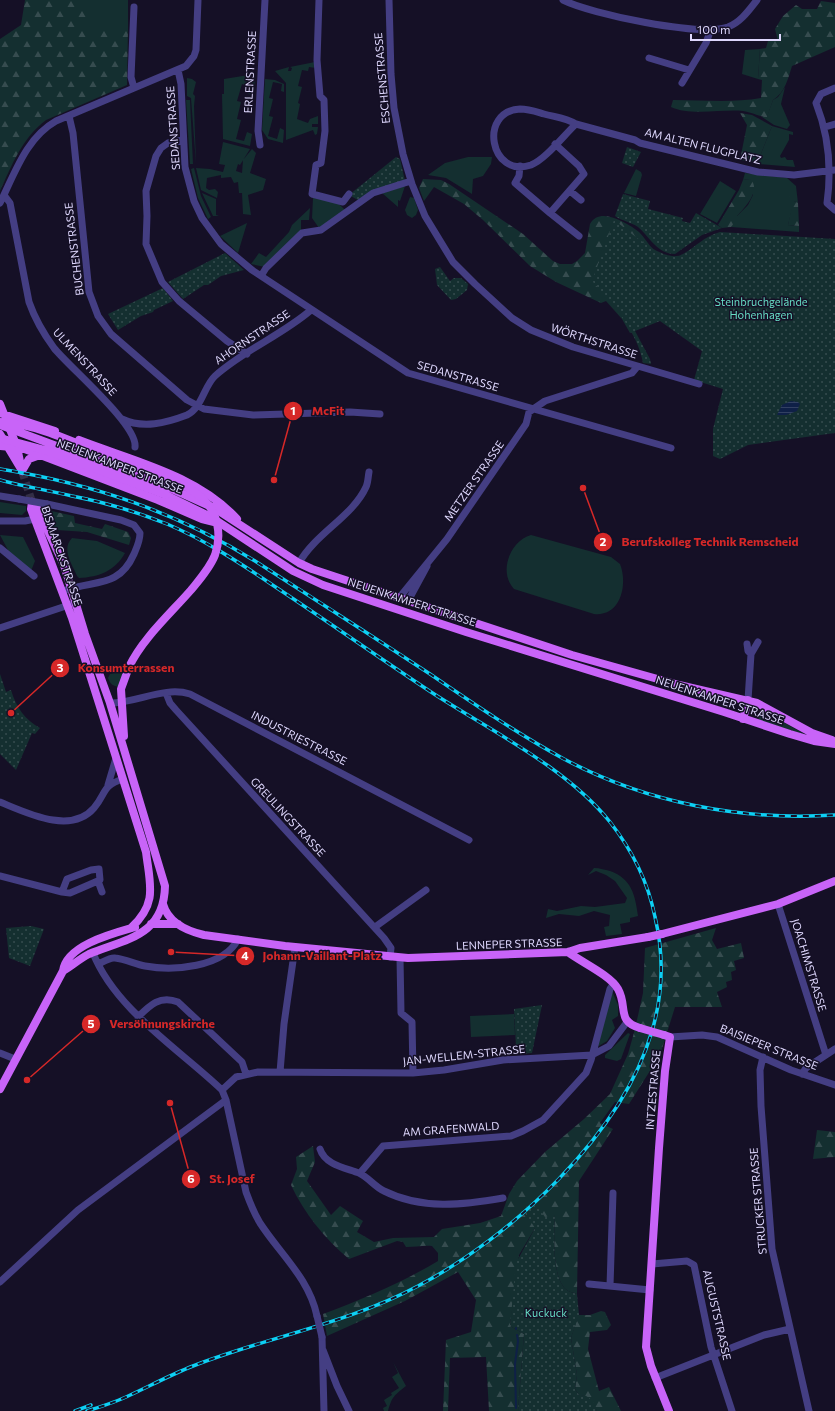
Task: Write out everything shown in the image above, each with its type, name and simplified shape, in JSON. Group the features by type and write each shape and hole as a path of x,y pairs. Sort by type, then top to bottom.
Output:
{"main road":[{"path":"0,404 2,413 17,447 22,471"},
{"path":"2,413 46,427 182,480 203,491 229,510 245,527"},
{"path":"0,424 13,423 48,433 178,483 198,494 213,512 217,522 219,538 217,549 211,564 139,650 128,667 122,685 121,702 127,754"},
{"name":"NEUENKAMPER STRASSE","path":"0,424 214,508 299,563 312,569 596,662 679,684 748,700 766,706 812,732 835,742"},
{"path":"0,434 4,447 22,471"},
{"name":"NEUENKAMPER STRASSE","path":"0,438 46,450 168,491 221,523 288,568 307,578 402,611 743,718 800,738 835,742"},
{"path":"4,447 17,447 40,455 158,500 202,519 221,523"},
{"path":"22,471 29,459 40,455"},
{"name":"BISMARCKSTRASSE","path":"131,928 147,909 151,897 151,884 146,852 92,681 71,604 71,588 64,565 45,528 37,508 32,502 31,509 62,592 71,604 110,703 124,750 127,754 165,886 162,904 158,915 152,924"},
{"path":"394,608 399,598"},
{"path":"402,611 408,601"},
{"path":"92,681 98,688 104,701 110,703"},
{"path":"743,718 748,700"},
{"path":"123,779 133,776"},
{"name":"LENNEPER STRASSE","path":"162,904 167,914 178,924 193,933 295,947 400,958 568,952 580,948 662,934 778,904 835,880"},
{"name":"LENNEPER STRASSE","path":"117,933 131,928 163,922 178,924"},
{"path":"63,971 93,953 129,940 143,933 152,924"},
{"path":"93,953 97,945 113,939 117,933"},
{"path":"0,1089 63,971 64,963 79,948 117,933"},
{"path":"568,952 614,983 620,993 627,1022"},
{"name":"INTZESTRASSE","path":"627,1022 640,1028 667,1036 646,1347 655,1378 669,1411"}],"street":[{"path":"0,203 36,135 49,125 178,70 190,61 196,50 198,0"},
{"name":"ERLENSTRASSE","path":"260,145 258,125 265,0"},
{"path":"320,0 318,67 320,96 324,100 326,110 321,163 316,165 312,194 343,202 349,194"},
{"name":"ESCHENSTRASSE","path":"389,0 390,74 394,108 403,154"},
{"path":"564,0 587,10 608,15 711,30 720,29 735,23 742,18 757,0"},
{"path":"134,7 131,77 134,88"},
{"path":"682,83 706,43 711,30"},
{"path":"649,58 689,70"},
{"name":"SEDANSTRASSE","path":"178,70 181,84 183,140 187,176 194,201 202,218 212,234 227,250 261,276 311,310 408,373 672,448"},
{"path":"835,88 821,94 816,102 825,127 832,170 828,203 835,210"},
{"name":"AM ALTEN FLUGPLATZ","path":"520,166 502,159 496,151 493,135 496,126 506,114 519,109 530,110 569,120 576,124 635,140 640,143 745,170 794,175 832,170"},
{"name":"BUCHENSTRASSE","path":"69,116 73,133 89,292 98,316 107,330 122,345 187,400 197,406"},
{"path":"576,124 533,164 520,166 519,176 515,183 579,236"},
{"path":"825,127 835,124"},
{"path":"183,140 168,143 161,148 156,156 146,191 148,216 146,244 162,282 178,301 227,341 247,354"},
{"path":"550,213 584,174 579,166 555,144"},
{"name":"WÖRTHSTRASSE","path":"403,154 411,182 433,231 453,262 512,318 531,330 550,339 637,367 699,384"},
{"path":"261,276 302,233 318,231 373,193 411,182"},
{"path":"570,191 582,200"},
{"name":"ULMENSTRASSE","path":"4,196 10,203 29,302 37,323 55,349 122,419 134,440 135,447"},
{"name":"AHORNSTRASSE","path":"197,406 212,379 311,310"},
{"path":"534,409 545,401 632,373 637,367"},
{"path":"122,419 134,424 152,425 188,414 197,406 210,410 253,415 350,412 380,414"},
{"name":"METZER STRASSE","path":"399,598 428,564 512,446 526,424 530,412 534,409"},
{"path":"299,563 306,551 360,497 367,486 369,472"},
{"path":"0,496 113,518 134,525 139,531 139,542 131,560 118,576 104,582 71,588 62,592"},
{"path":"0,521 25,521 35,519"},
{"path":"0,548 34,576"},
{"name":"METZER STRASSE","path":"408,601 424,575 428,564"},
{"path":"0,628 71,604"},
{"name":"NEUENKAMPER STRASSE","path":"751,654 758,642"},
{"name":"NEUENKAMPER STRASSE","path":"747,644 751,654 748,700"},
{"name":"INDUSTRIESTRASSE","path":"110,703 166,693 179,692 195,696 469,840"},
{"name":"GREULINGSTRASSE","path":"166,693 170,703 184,719 388,943 391,948 390,957"},
{"path":"0,802 43,817 74,821 82,818 94,808 108,785 116,758"},
{"path":"108,785 123,779"},
{"path":"62,892 67,879 91,870 99,869 100,880 98,881 102,892"},
{"path":"0,876 70,893 98,881"},
{"path":"375,928 426,890"},
{"name":"JOACHIMSTRASSE","path":"778,904 826,1055"},
{"path":"98,964 114,958 134,964 172,969 203,963 229,951 235,946 238,939"},
{"path":"280,1072 295,947"},
{"path":"93,953 98,964 138,1017 222,1090 226,1100 246,1192 251,1205 261,1224 309,1289 322,1337 324,1411"},
{"path":"400,958 402,1013 412,1022 412,1073"},
{"name":"AM GRAFENWALD","path":"360,1173 383,1146 495,1138 523,1131 543,1120 586,1073 610,989 614,983"},
{"path":"138,1017 158,1000 170,999 178,1002 242,1062 246,1074"},
{"name":"JAN-WELLEM-STRASSE","path":"222,1090 233,1079 246,1074 280,1072 412,1073 444,1070 503,1060 592,1056 609,1046 627,1022"},
{"name":"BAISIEPER STRASSE","path":"667,1036 713,1036 802,1074 835,1085"},
{"path":"802,1074 806,1068 835,1049"},
{"path":"0,1053 15,1059"},
{"name":"STRUCKER STRASSE","path":"763,1057 760,1084 770,1236 809,1411"},
{"path":"0,1282 73,1214 226,1100"},
{"path":"320,1149 322,1156 330,1162 350,1171 360,1173 383,1190 415,1202 472,1204 503,1198"},
{"path":"610,1286 613,1193"},
{"name":"AUGUSTSTRASSE","path":"652,1264 687,1261 693,1263 714,1356 732,1411"},
{"path":"589,1284 650,1290"},
{"path":"655,1378 764,1335 790,1329"},
{"path":"322,1349 349,1411"}],"green space":[{"path":"25,0 86,0 86,27 128,27 127,85 46,120 30,135 18,152 0,191 0,39 21,25"},
{"path":"86,0 128,0 128,27 86,27"},
{"path":"821,1 835,3 835,47 792,66 786,85 773,100 767,117 743,111 697,112 679,110 671,107 673,100 728,101 761,98 762,80 758,79 760,49 766,48 768,41 778,41 775,29 783,16 796,5 802,9 817,9"},
{"path":"760,49 758,79 742,74 745,50"},
{"path":"315,62 316,68 309,67 308,71 302,70 298,86 302,87 298,103 300,104 297,119 308,123 310,119 318,116 318,124 312,124 312,127 318,127 317,134 315,135 313,130 286,140 286,83 275,71 289,67 288,71 291,71 292,68 290,67"},
{"path":"255,74 254,95 248,94 250,87 242,84 237,101 241,102 237,119 241,120 236,139 244,141 247,132 252,134 250,146 223,139 222,94 224,94 224,79"},
{"path":"187,78 196,82 193,94 195,96 196,164 191,98 187,96"},
{"path":"265,79 275,80 284,84 284,92 281,91 282,84 273,82 269,98 273,99 269,116 273,117 268,136 277,139 280,128 284,130 283,143 268,139 262,130"},
{"path":"785,87 781,104 790,125 787,129 774,125 762,117 767,116 773,100 778,97"},
{"path":"186,100 190,100 193,164 190,164"},
{"path":"740,113 752,115 772,126 758,161 762,161 762,163 740,160 747,125"},
{"path":"772,126 793,132 793,135 789,134 789,140 780,156 781,158 785,157 787,160 793,160 795,167 759,164 758,161"},
{"path":"223,142 250,149 244,159 252,149 256,153 250,173 266,179 263,190 248,195 251,215 243,214 242,193 239,193 238,182 234,183 231,177 221,178 221,175 207,178 206,188 209,190 215,189 218,192 217,198 201,190 196,168 223,172 225,165 219,164","holes":["243,160 242,173 236,171 238,164 240,165"]},
{"path":"627,147 641,152 633,167 622,163"},
{"path":"396,157 400,159 405,181 358,200 349,195"},
{"path":"468,157 492,157 491,164 483,176 473,179 472,194 446,178 428,175 445,163"},
{"path":"194,168 201,196 211,217 208,219 198,198 191,169"},
{"path":"636,169 641,172 642,175 636,196 624,193"},
{"path":"745,173 787,178 796,186 798,203 794,201 788,225 799,226 799,232 731,227 737,216 748,205 753,195 750,179 743,180"},
{"path":"423,179 441,180 449,184 523,234 553,261 560,264 572,264 585,253 590,224 594,219 600,216 607,216 628,224 639,232 653,249 635,331 630,333 622,319 606,301 601,303 556,282 530,266 483,220 464,204 434,187 424,201 419,188"},
{"path":"750,179 754,188 751,198 737,216 737,219 731,227 722,228 718,225 739,190 743,180"},
{"path":"720,181 736,191 717,223 700,214"},
{"path":"405,186 400,201 398,200 398,207 382,193"},
{"path":"202,193 216,199 216,215 219,216 213,216"},
{"path":"623,194 650,201 648,209 683,218 682,221 690,223 696,213 722,228 702,235 675,254 663,251 638,227 615,216"},
{"path":"790,195 794,195 794,201 798,203 799,226 788,225 792,206 789,205"},
{"path":"317,196 337,202 345,210 319,228 312,218 313,198"},
{"path":"410,197 414,198 418,210 416,215 412,218 407,215 405,210"},
{"path":"310,208 309,220 301,220 301,231 265,267 251,264 259,253 266,257 289,232 292,225"},
{"name":"Steinbruchgelände Hohenhagen","path":"614,220 657,251 666,255 675,256 683,254 705,239 720,232 835,239 835,433 748,445 720,459 713,456 713,429 723,389 694,380 702,351 660,321 635,331 650,359 651,364 643,363 636,340 630,329 616,309 592,281"},
{"path":"247,223 238,253 220,236"},
{"path":"225,253 244,270 221,276 183,299 168,282"},
{"path":"440,267 450,281 454,278 461,278 468,284 467,290 456,299 451,300 437,285 435,269"},
{"path":"163,288 173,301 154,310 153,312 141,316 118,330 108,314"},
{"path":"0,502 26,506 26,511 22,515 0,513"},
{"path":"47,510 74,516 75,523 102,529 105,524 128,532 131,538 129,545 87,532 57,530 48,523 44,512"},
{"path":"0,535 23,537 35,561 31,571 9,552"},
{"path":"531,535 611,557 620,564 623,581 620,598 616,605 611,610 603,614 594,614 514,589 509,582 507,574 509,558 512,550 517,544 524,538"},
{"path":"72,538 97,541 125,553 111,569 106,572 79,578 70,562 67,552 67,547"},
{"path":"126,665 119,687 115,686 108,678 110,674 117,672 116,668"},
{"path":"0,674 6,692 11,690 22,712 30,721 40,728 35,734 32,733 16,770 0,754"},
{"path":"760,712 774,717 806,735 759,720 758,716"},
{"path":"594,868 610,871 623,878 628,883 634,895 638,916 630,918 630,922 620,924 622,934 606,936 604,927 609,926 610,915 594,911 579,916 559,914 546,918 548,909 557,911 581,906 595,907 625,903 627,898 615,881 596,871 588,875"},
{"path":"31,926 44,929 30,966 9,958 6,928"},
{"path":"716,928 712,940 717,949 741,943 744,958 734,961 736,970 731,972 732,980 726,982 727,987 717,992 722,1007 675,1007 660,1055 629,1104 615,1102 600,1123 613,1129 579,1181 577,1294 564,1288 559,1279 554,1252 555,1215 535,1228 519,1255 510,1326 524,1334 518,1411 489,1411 486,1357 450,1358 448,1411 443,1411 446,1340 471,1332 476,1300 458,1272 405,1301 327,1336 323,1314 410,1276 438,1261 438,1253 432,1246 406,1247 403,1242 397,1241 349,1259 316,1225 296,1195 291,1185 297,1169 296,1157 313,1146 315,1162 307,1181 331,1215 340,1206 363,1221 357,1232 374,1242 393,1238 434,1237 442,1229 480,1223 501,1216 509,1194 517,1181 545,1152 584,1119 610,1094 628,1054 635,1029 643,993 645,948"},
{"path":"612,991 618,1005 618,1016 612,1020 615,1028 607,1041 597,1047"},
{"path":"542,1005 532,1053 520,1054 520,1047 516,1047 514,1009"},
{"path":"514,1014 515,1035 471,1037 470,1016"},
{"path":"628,1033 630,1034 621,1059 617,1061 605,1058 605,1055"},
{"path":"817,1130 835,1132 835,1157 813,1159"},
{"name":"Kuckuck","path":"533,1200 545,1217 555,1215 554,1252 559,1279 564,1288 577,1294 579,1315 571,1338 577,1375 575,1389 579,1395 586,1396 591,1399 597,1411 518,1411 524,1334 510,1326 516,1263 535,1228 523,1210"},
{"path":"601,1311 605,1312 611,1325 607,1330 590,1332 588,1349 599,1391 609,1387 621,1411 597,1411 590,1400 585,1396 579,1395 575,1389 577,1375 571,1338 578,1316 590,1315"},
{"path":"393,1362 406,1386 394,1396 388,1411 384,1411 383,1408 387,1406 384,1400 399,1388 392,1377 398,1373"}],"water":[{"path":"791,401 798,402 800,404 797,411 786,415 777,415 782,405"}],"waterway":[{"path":"516,1408 515,1364 518,1341 517,1335"}],"tunnel":[{"path":"22,471 32,502"}],"railway":[{"path":"0,469 68,483 132,502 163,514 225,543 496,718 564,759 596,774 628,787 662,798 730,812 765,815 835,815"},
{"path":"0,480 96,501 144,515 195,537 222,552 431,692 549,767 572,784 592,802 610,822 632,855 648,891 655,917 660,946 661,974 656,1017 637,1070 616,1108 589,1144 559,1179 525,1211 490,1240 454,1265 418,1286 391,1299 335,1320 193,1366 121,1399 87,1411"},
{"path":"75,1411 91,1405"}],"place":[{"name":"McFit","path":"274,480"},
{"name":"Berufskolleg Technik Remscheid","path":"583,488"},
{"name":"Konsumterrassen","path":"11,713"},
{"name":"Johann-Vaillant-Platz","path":"171,952"},
{"name":"Versöhnungskirche","path":"27,1080"},
{"name":"St. Josef","path":"170,1103"}]}
